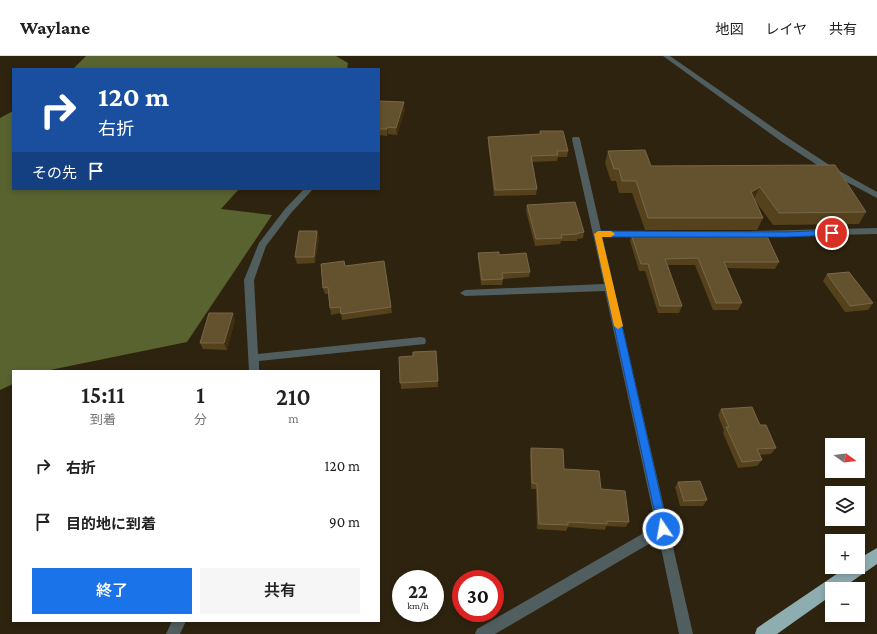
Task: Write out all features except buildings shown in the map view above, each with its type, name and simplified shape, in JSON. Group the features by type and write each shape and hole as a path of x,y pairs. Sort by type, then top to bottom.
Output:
{"highway":[{"path":"763,634 877,554"}],"street":[{"path":"666,56 798,149 831,170 877,195"},
{"path":"576,139 674,574 686,634"},
{"path":"254,370 249,280 262,245 288,211 308,190"},
{"path":"748,234 877,231"},
{"path":"598,234 653,234"},
{"path":"466,293 610,287"},
{"path":"253,358 421,341"},
{"path":"482,634 663,529"},
{"path":"173,634 179,622"}],"green space":[{"path":"86,56 336,56 348,63 347,68 74,68"},
{"path":"12,112 12,190 238,190 221,209 272,215 187,342 50,370 12,370 12,384 0,390 0,118"}],"slow traffic":[{"path":"611,234 598,234 618,326"}],"route":[{"path":"663,529 598,234 832,233"}]}
